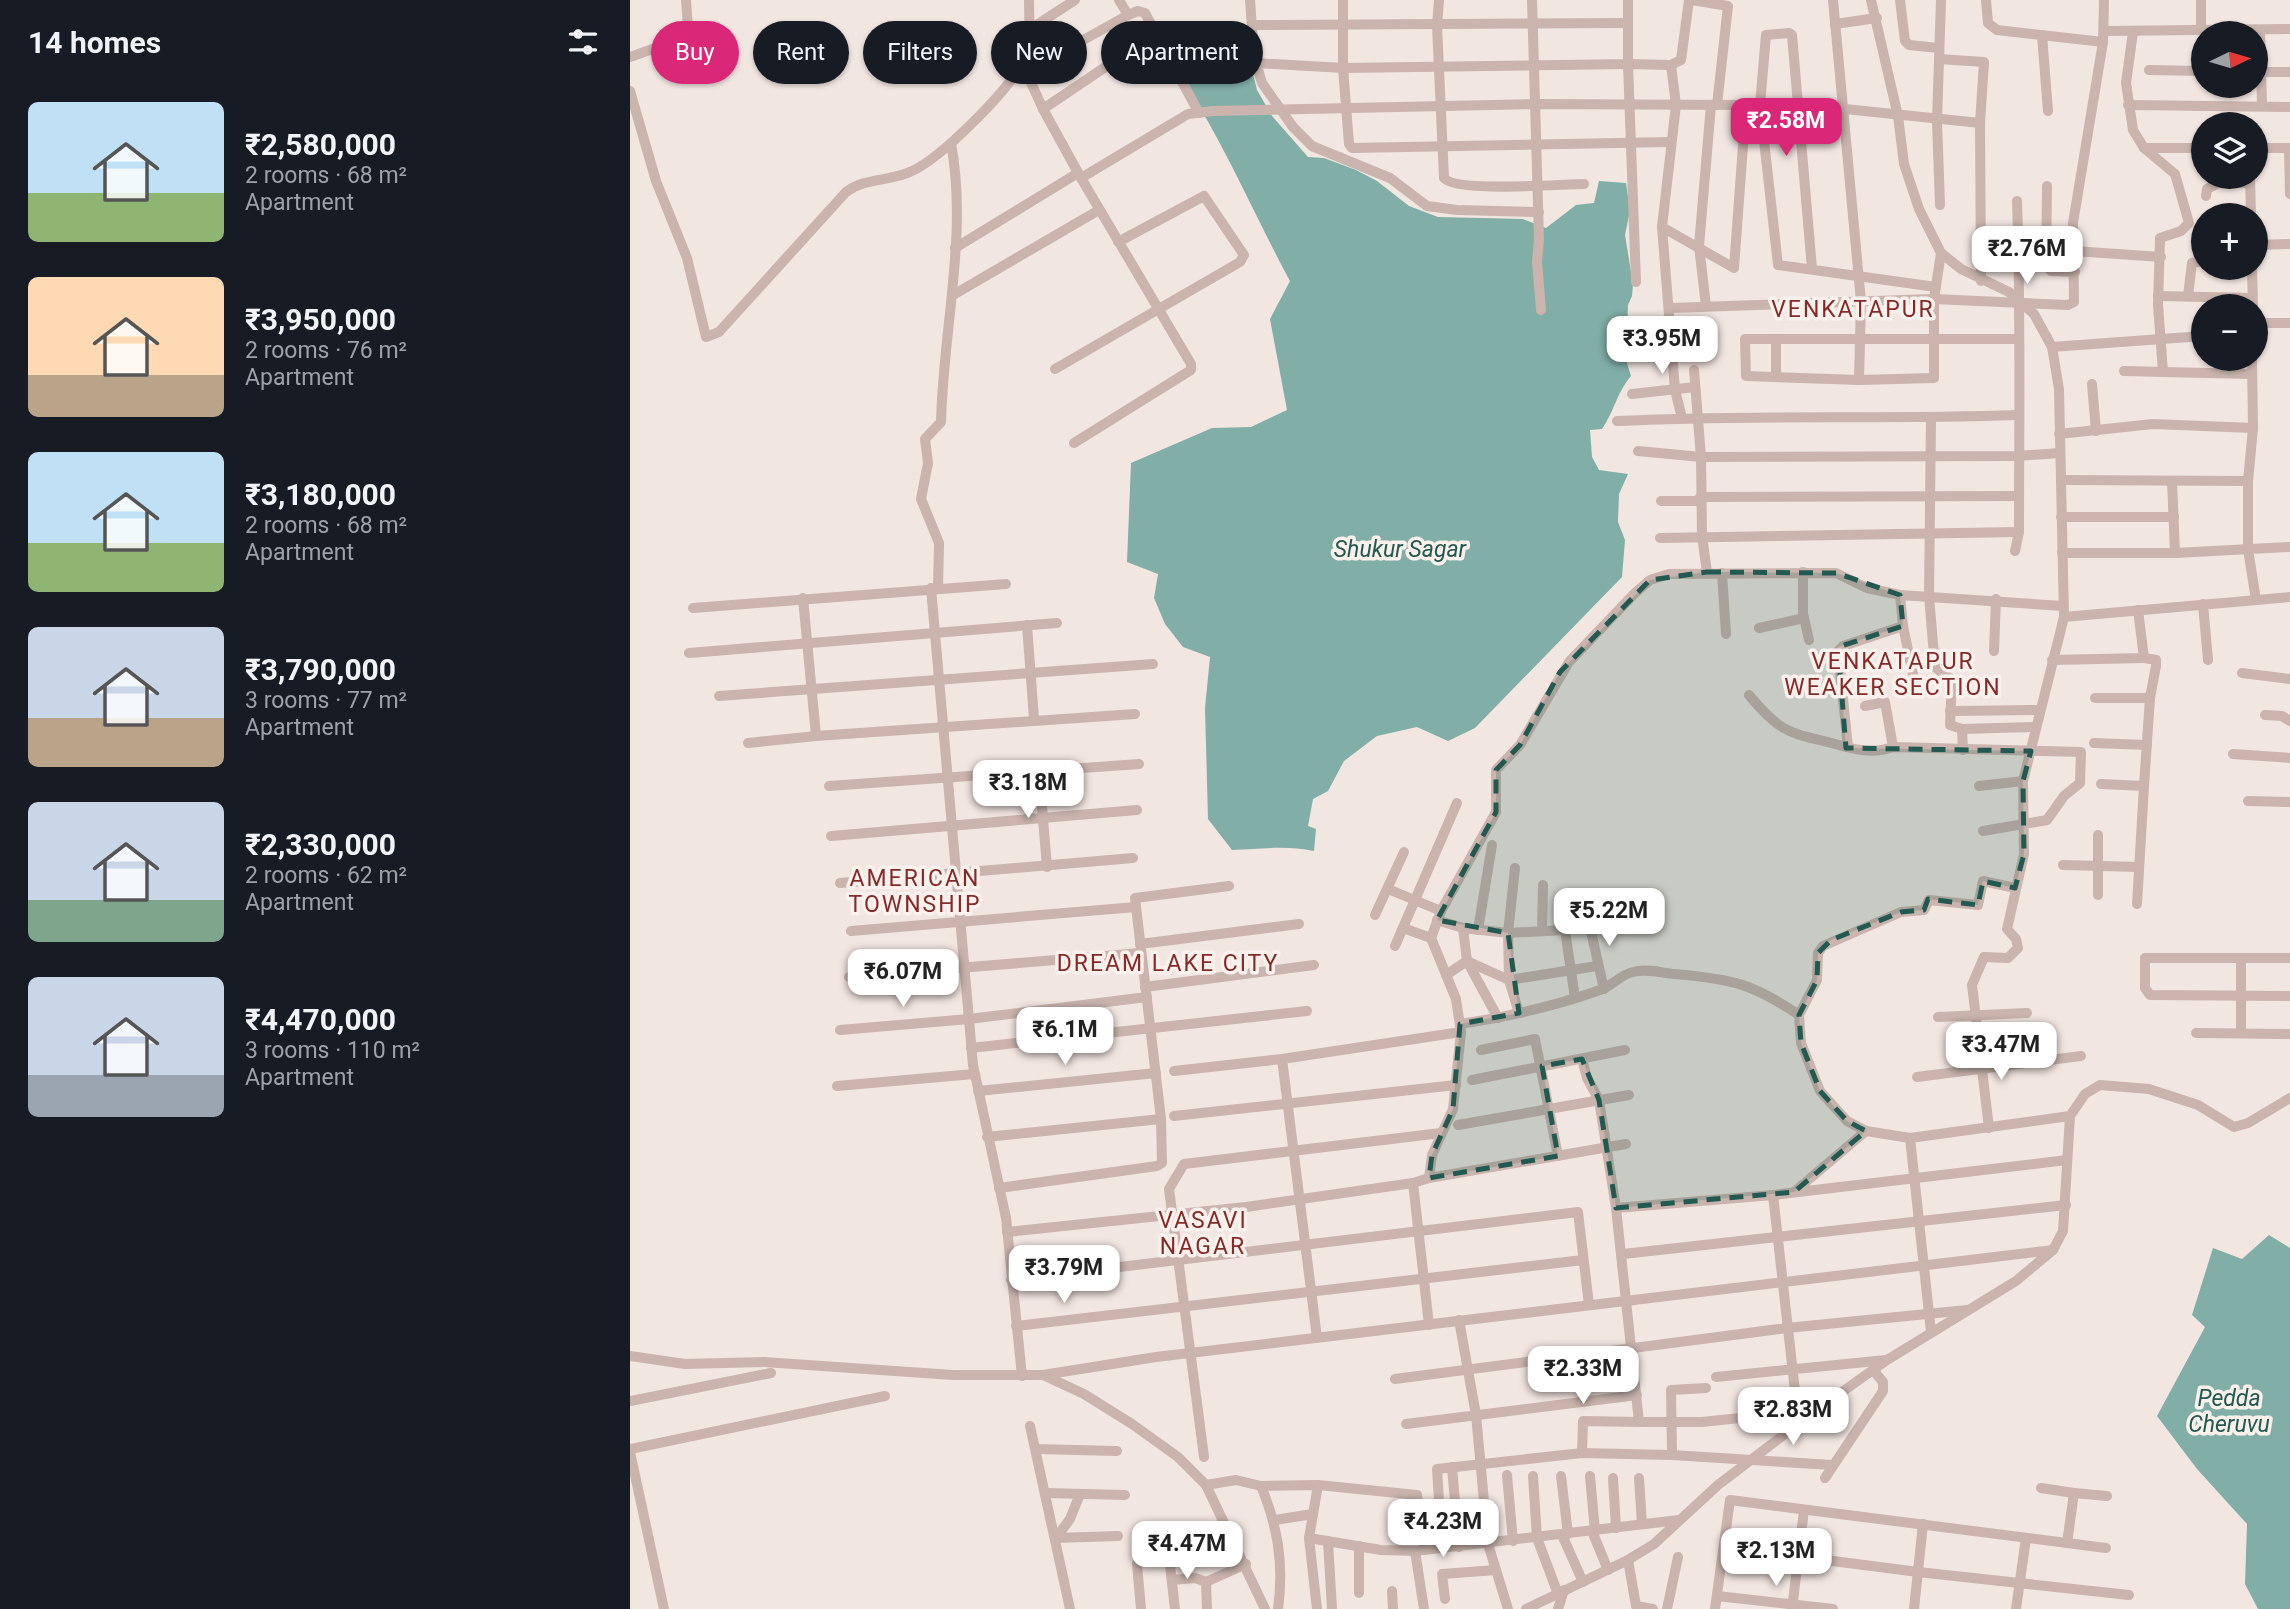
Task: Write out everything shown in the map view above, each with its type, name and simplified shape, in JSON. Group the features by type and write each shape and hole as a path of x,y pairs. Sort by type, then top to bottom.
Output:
{"street":[{"path":"630,57 683,38 688,28 686,0"},
{"path":"1029,0 1030,21"},
{"path":"1044,21 1075,0"},
{"path":"1119,0 1128,15"},
{"path":"1250,0 1252,21"},
{"path":"1343,0 1343,68 1349,144 1352,148 1670,142"},
{"path":"1439,0 1438,66 1444,178 1447,183 1584,184"},
{"path":"1532,0 1539,217 1537,261 1541,310"},
{"path":"1628,0 1628,104 1636,282"},
{"path":"1263,63 1343,68 1534,64 1671,65 1681,60 1690,0 1728,6 1699,246 1706,306"},
{"path":"1833,0 1861,302 1859,380"},
{"path":"1871,0 1898,116 1904,164 1919,209 1941,254 1981,281 2009,292 2034,314 2052,347 2059,389 2064,617 2023,782 2024,855 2007,929 2018,948 2008,958 1984,957 1972,985 1973,1015 1989,1128"},
{"path":"1900,0 1905,41 1909,45 1984,62 1980,123 1981,281"},
{"path":"1940,205 1937,121 1941,0"},
{"path":"1986,0 1991,28 2042,35 2104,37 2133,32 2191,29"},
{"path":"1670,309 1934,299 2068,305 2074,302 2073,223 2104,37 2104,0"},
{"path":"2201,0 2201,21"},
{"path":"1087,36 1128,15 1142,11 1148,21"},
{"path":"1835,24 1877,18"},
{"path":"1263,25 1628,23"},
{"path":"2268,30 2290,29"},
{"path":"2133,32 2126,83 2133,130 2144,148 2175,174 2189,223 2181,231 2160,238 2158,296 2163,372"},
{"path":"1812,269 1792,36 1789,33 1764,36 1760,105 1776,262 1812,269 1936,287"},
{"path":"2042,35 2048,111"},
{"path":"1671,65 1676,104 1662,227 1675,390 1682,418"},
{"path":"1042,109 1101,70"},
{"path":"2149,71 2191,71"},
{"path":"2268,72 2290,72"},
{"path":"630,91 656,181 687,258 706,337 719,332 846,192 868,181 913,171 951,142 1008,84"},
{"path":"1031,84 1079,176 1191,364 1191,370 1074,443"},
{"path":"1183,84 1199,113"},
{"path":"1263,84 1277,107 1312,146 1390,178 1427,206 1539,217"},
{"path":"2261,98 2262,106"},
{"path":"955,247 1188,114 1277,107 1676,104 1845,109 1937,121 1980,123"},
{"path":"1662,227 1734,268 1746,105"},
{"path":"2128,105 2290,107"},
{"path":"951,142 955,164 953,295 943,362 941,422 925,439 929,463 920,499 939,543 934,588 935,632 971,1048 1007,1233 1022,1376"},
{"path":"2144,148 2191,148"},
{"path":"2268,148 2289,148 2290,194"},
{"path":"2047,186 2046,265 2051,271 2075,272"},
{"path":"2206,196 2207,189"},
{"path":"1055,369 1240,262 1243,250 1204,195 1118,242"},
{"path":"2015,551 2019,533 2017,415 2021,301 2017,201"},
{"path":"953,295 1099,210"},
{"path":"2268,245 2290,244"},
{"path":"2074,251 2161,257"},
{"path":"1941,254 1934,299 1933,340 1934,378 1859,380 1746,376 1745,339 1859,340 1933,340 2018,340"},
{"path":"2188,296 2191,265"},
{"path":"2158,296 2191,296"},
{"path":"2268,323 2290,323"},
{"path":"2052,347 2191,336"},
{"path":"1776,339 1776,377"},
{"path":"1694,370 1701,457 1702,536 1707,572"},
{"path":"2124,371 2252,374 2253,428 2248,481 2248,549 2256,600"},
{"path":"2092,384 2096,430"},
{"path":"1632,394 1695,387"},
{"path":"1617,421 1782,415 1931,418 2017,415"},
{"path":"1931,418 1929,596 1935,667 1952,680 1950,727 2035,727"},
{"path":"2059,435 2153,424 2253,428"},
{"path":"1638,451 1701,457 2017,456 2059,453"},
{"path":"2061,480 2248,481"},
{"path":"2172,481 2175,553"},
{"path":"1661,501 2019,496"},
{"path":"2062,517 2174,517"},
{"path":"1660,538 2019,533"},
{"path":"2062,553 2175,553 2290,547"},
{"path":"1429,1178 1432,1155 1453,1109 1460,1028 1456,999 1431,938 1439,915 1496,812 1496,770 1520,745 1560,672 1650,580 1669,574 1707,572 1842,574 1867,588 1900,595 1996,599 2063,606"},
{"path":"1802,572 1804,618 1809,640"},
{"path":"1722,573 1726,634"},
{"path":"693,608 1006,584"},
{"path":"1900,595 1914,684"},
{"path":"2064,617 2290,597"},
{"path":"803,598 816,736"},
{"path":"1994,651 1996,599"},
{"path":"2203,604 2208,660"},
{"path":"2138,610 2144,658"},
{"path":"1759,628 1804,618"},
{"path":"689,653 1056,623"},
{"path":"1027,625 1034,719"},
{"path":"1847,747 1838,650 1903,626"},
{"path":"2052,660 2156,660 2150,698 2137,904"},
{"path":"719,696 1153,664"},
{"path":"2242,673 2290,679"},
{"path":"1749,695 1767,717 1789,732 1810,740 1872,752 1893,747 2081,752 2081,780 2047,820 1983,831"},
{"path":"2095,698 2150,698"},
{"path":"1865,706 1885,702 1893,747"},
{"path":"1950,710 2039,710"},
{"path":"748,743 1034,719 1135,714"},
{"path":"2264,715 2282,716 2290,721"},
{"path":"1962,729 1963,750"},
{"path":"2094,743 2147,745"},
{"path":"2233,754 2290,758"},
{"path":"829,786 1139,764"},
{"path":"1039,771 1047,867"},
{"path":"1979,786 2023,782"},
{"path":"2101,784 2144,786"},
{"path":"2248,801 2290,802"},
{"path":"1395,946 1457,803"},
{"path":"831,836 1137,810"},
{"path":"2098,835 2098,895"},
{"path":"1478,930 1492,845"},
{"path":"1375,915 1404,852"},
{"path":"840,883 1133,858"},
{"path":"2063,865 2139,867"},
{"path":"1515,869 1508,933 1509,980 1519,1013"},
{"path":"2015,888 1983,880 1978,905 1931,899 1924,910 1901,912 1831,940 1818,953 1817,980 1799,1015 1801,1043 1820,1091 1847,1121 1866,1131 1910,1138 2070,1116"},
{"path":"1542,931 1543,885"},
{"path":"999,1188 1157,1166 1163,1157 1161,1119 1135,898 1228,886"},
{"path":"1388,888 1463,928 1508,933 1565,930 1574,972 1575,998"},
{"path":"852,931 1136,907"},
{"path":"1587,914 1604,989"},
{"path":"849,977 964,968 1141,948 1298,924"},
{"path":"1404,928 1431,938"},
{"path":"1463,928 1467,961 1498,1018"},
{"path":"2290,958 2145,958 2145,988 2150,995 2290,996"},
{"path":"2241,958 2241,1033"},
{"path":"1467,961 1509,980 1574,972 1597,966"},
{"path":"1446,975 1467,961"},
{"path":"840,1030 969,1019 1314,965"},
{"path":"1174,1071 1282,1059 1460,1028 1604,989 1634,972 1703,975 1751,986 1774,996 1799,1015"},
{"path":"971,1048 1307,1011"},
{"path":"1938,1017 2027,1013"},
{"path":"2196,1033 2290,1034"},
{"path":"1481,1050 1535,1039 1558,1156"},
{"path":"1472,1080 1625,1050"},
{"path":"1917,1077 2081,1056"},
{"path":"1282,1059 1317,1338"},
{"path":"1582,1059 1587,1078 1599,1100 1607,1148 1623,1254 1639,1422"},
{"path":"978,1091 1156,1073"},
{"path":"837,1086 974,1074"},
{"path":"1174,1116 1287,1106 1456,1085"},
{"path":"1526,1609 1628,1560 1654,1544 1718,1485 1886,1360 1974,1309 2016,1281 2053,1250 2063,1231 2070,1116 2085,1094 2100,1085 2149,1089 2198,1105 2234,1127 2248,1123 2290,1098"},
{"path":"1458,1125 1629,1095"},
{"path":"987,1137 1161,1119"},
{"path":"1794,1192 1866,1131"},
{"path":"1184,1463 1205,1456 1169,1189 1184,1164 1441,1133"},
{"path":"1910,1138 1931,1332"},
{"path":"1007,1233 1413,1183 1626,1144"},
{"path":"1616,1208 1773,1195 2067,1160"},
{"path":"1413,1183 1429,1325"},
{"path":"1773,1195 1798,1426"},
{"path":"1623,1254 2066,1205"},
{"path":"1011,1280 1578,1213 1589,1304"},
{"path":"630,1356 685,1364 764,1362 1043,1376 1189,1353 2053,1250"},
{"path":"1016,1326 1583,1260"},
{"path":"1395,1379 1787,1328 1974,1309"},
{"path":"1459,1320 1476,1415 1488,1545 1508,1609"},
{"path":"1716,1377 1886,1360"},
{"path":"1825,1478 1883,1391 1883,1382 1873,1370"},
{"path":"630,1401 771,1373"},
{"path":"1043,1376 1084,1394 1122,1418 1184,1463 1206,1485 1246,1564 1265,1609"},
{"path":"1672,1455 1671,1390 1706,1388"},
{"path":"1406,1424 1637,1395"},
{"path":"664,1609 630,1450 884,1396"},
{"path":"1582,1453 1583,1421 1672,1422 1797,1412"},
{"path":"1030,1426 1070,1609"},
{"path":"1036,1449 1117,1451"},
{"path":"1442,1548 1437,1469 1582,1453 1672,1455 1832,1465"},
{"path":"1452,1467 1460,1547"},
{"path":"1507,1475 1513,1541"},
{"path":"1533,1476 1537,1538 1561,1592 1558,1609"},
{"path":"1561,1476 1565,1535 1583,1582"},
{"path":"1590,1476 1593,1531 1608,1570"},
{"path":"1613,1478 1616,1528"},
{"path":"1639,1478 1642,1524"},
{"path":"1206,1485 1236,1480 1261,1486 1318,1485 1417,1495 1424,1609"},
{"path":"1317,1609 1309,1538 1318,1485"},
{"path":"1718,1485 1730,1500 2106,1548"},
{"path":"1261,1486 1275,1520 1282,1576 1278,1609"},
{"path":"2041,1489 2107,1496"},
{"path":"1046,1493 1125,1495"},
{"path":"2067,1543 2074,1493"},
{"path":"1056,1538 1070,1519 1080,1494"},
{"path":"1715,1609 1730,1500"},
{"path":"1792,1607 1804,1510"},
{"path":"1275,1520 1313,1514"},
{"path":"1309,1538 1359,1546 1419,1550 1488,1545 1680,1520"},
{"path":"1914,1609 1923,1524"},
{"path":"1056,1538 1118,1536"},
{"path":"2016,1609 2026,1538"},
{"path":"1328,1541 1332,1609"},
{"path":"1359,1546 1359,1593"},
{"path":"1725,1547 2129,1595"},
{"path":"1170,1557 1175,1609"},
{"path":"1667,1609 1678,1557"},
{"path":"1628,1560 1636,1608 1653,1609"},
{"path":"1137,1564 1140,1609"},
{"path":"1172,1580 1195,1578 1206,1582 1246,1564"},
{"path":"1445,1599 1442,1574 1496,1570"},
{"path":"1206,1582 1206,1609"},
{"path":"1392,1591 1394,1609"},
{"path":"1717,1596 1792,1607 1833,1609"}],"highlighted area":[{"path":"1707,572 1836,573 1900,595 1903,626 1838,647 1846,748 2031,751 2023,781 2024,854 2015,888 1983,881 1978,905 1928,899 1924,910 1901,912 1831,940 1818,953 1817,980 1799,1015 1801,1043 1820,1091 1847,1121 1866,1131 1794,1192 1616,1208 1599,1100 1582,1059 1542,1066 1558,1156 1429,1178 1432,1155 1453,1109 1460,1024 1519,1013 1508,933 1437,920 1496,812 1496,770 1520,745 1560,672 1650,580"}],"water":[{"name":"Shukur Sagar","path":"1184,84 1256,84 1272,116 1308,157 1324,158 1356,170 1377,181 1409,206 1438,217 1523,219 1546,228 1576,205 1594,203 1599,181 1626,183 1630,211 1625,235 1633,284 1628,305 1626,360 1631,376 1602,429 1590,430 1592,457 1599,470 1628,474 1619,494 1618,522 1625,540 1622,577 1475,728 1448,741 1417,727 1377,736 1344,761 1328,791 1313,799 1308,826 1316,829 1314,851 1283,848 1232,850 1208,819 1205,708 1210,657 1183,647 1165,624 1154,598 1158,574 1127,562 1131,463 1212,428 1251,427 1287,410 1270,319 1290,281 1227,156"},
{"name":"Pedda Cheruvu","path":"2269,1235 2290,1248 2290,1609 2258,1609 2245,1584 2247,1524 2197,1469 2157,1416 2205,1327 2192,1315 2213,1248 2242,1259"}],"district":[{"name":"VENKATAPUR","path":"1853,309"},
{"name":"VENKATAPUR WEAKER SECTION","path":"1893,674"},
{"name":"AMERICAN TOWNSHIP","path":"915,891"},
{"name":"DREAM LAKE CITY","path":"1168,963"},
{"name":"VASAVI NAGAR","path":"1203,1233"}]}
